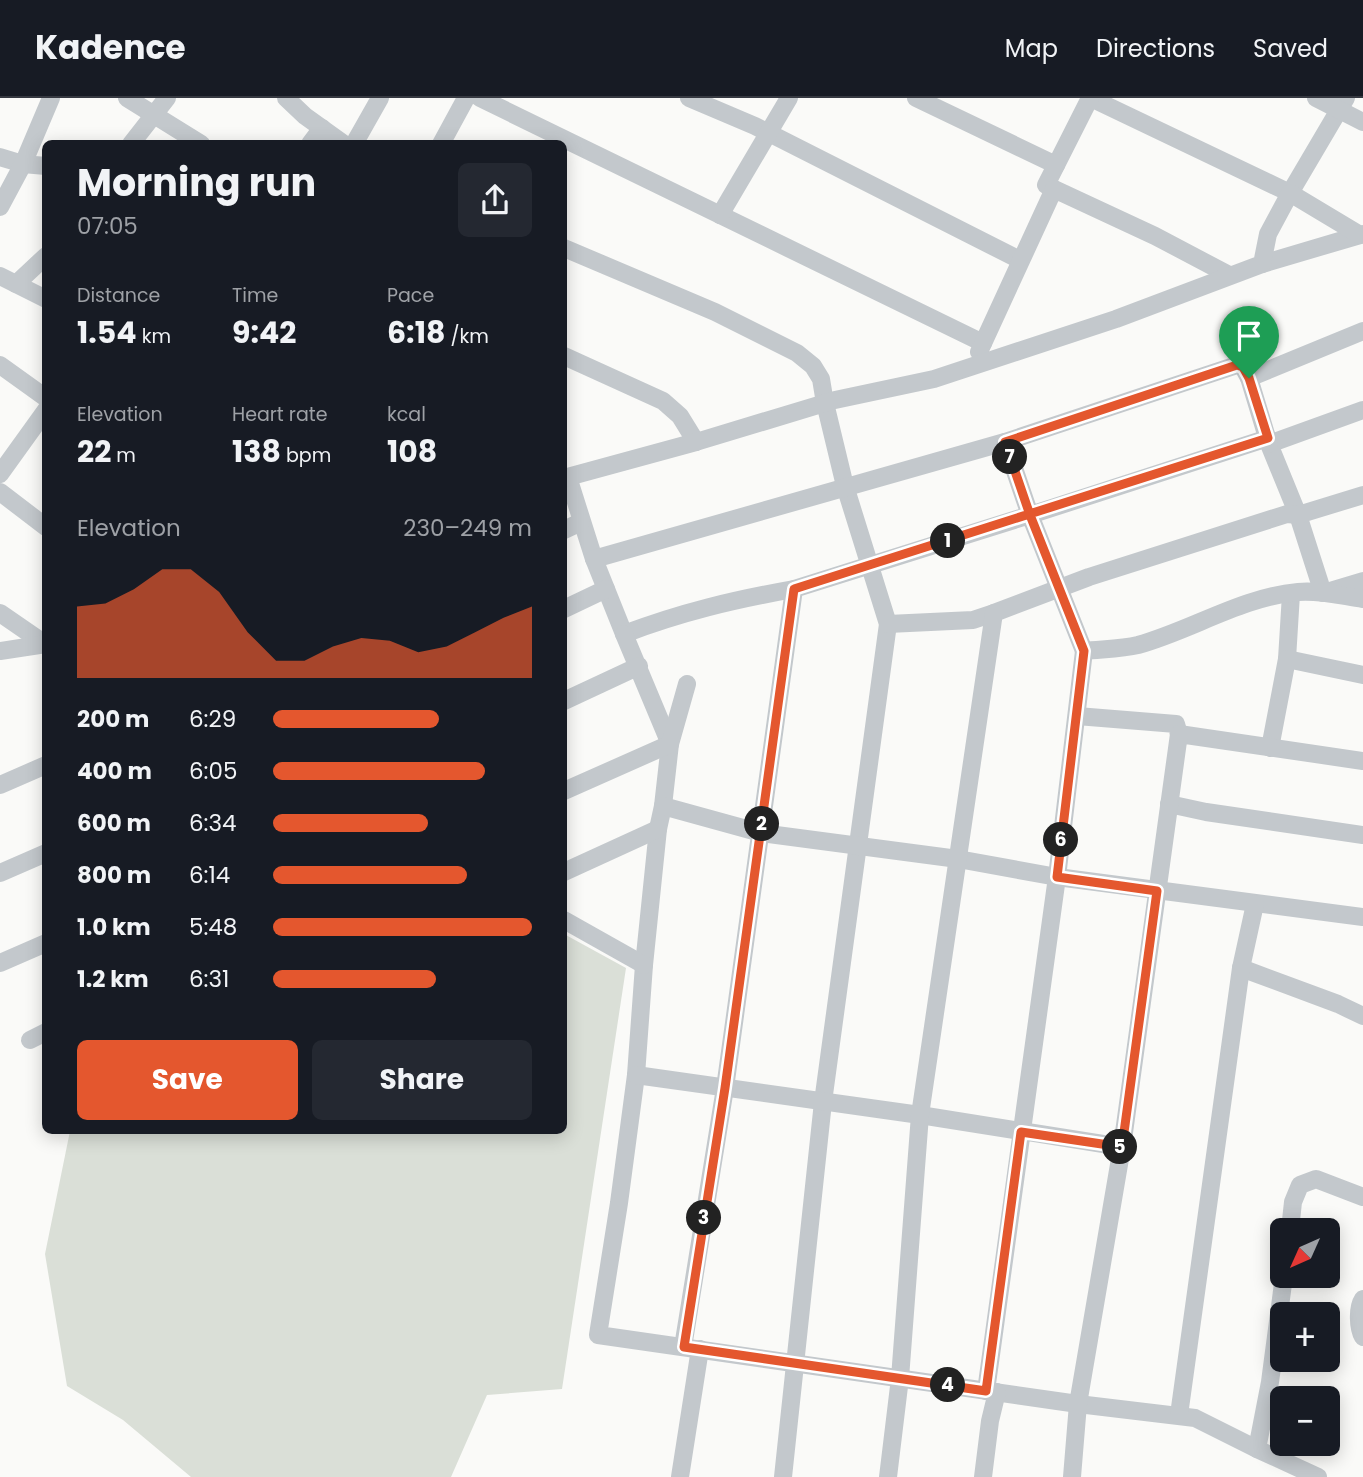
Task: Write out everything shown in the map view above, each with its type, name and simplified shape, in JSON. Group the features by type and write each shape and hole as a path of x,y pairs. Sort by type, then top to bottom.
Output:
{"street":[{"path":"0,207 23,164 51,98"},
{"path":"127,98 194,140"},
{"path":"134,140 167,98"},
{"path":"286,98 338,140"},
{"path":"356,140 380,98"},
{"path":"443,140 466,98"},
{"path":"480,98 566,140"},
{"path":"689,98 768,133 1020,260"},
{"path":"720,215 789,98"},
{"path":"916,98 1056,165"},
{"path":"1229,275 1155,236 1046,185 1092,98 1290,193 1362,234"},
{"path":"1316,98 1342,104 1363,122"},
{"path":"1262,264 1268,233 1342,104"},
{"path":"313,140 322,128"},
{"path":"567,140 983,343"},
{"path":"0,157 23,164 42,166"},
{"path":"973,366 1054,189"},
{"path":"567,478 825,403 934,379 1116,319 1229,275 1362,234"},
{"path":"567,249 715,312 797,352 813,366 821,379 845,486 888,625 823,1102 783,1477"},
{"path":"8,280 42,259"},
{"path":"8,280 42,297"},
{"path":"1249,378 1363,331"},
{"path":"567,357 663,401 680,416 696,442"},
{"path":"0,365 42,395"},
{"path":"594,559 1005,442 1237,365 1243,367 1249,378 1268,441 1298,515 1323,593"},
{"path":"624,635 671,617 727,601 794,589 1363,410"},
{"path":"0,474 42,416"},
{"path":"983,1477 1021,1132 1057,877 1084,651 1030,515 1005,442"},
{"path":"567,481 594,559 670,744"},
{"path":"0,492 42,524"},
{"path":"888,625 973,620 1058,589 1287,514 1298,515 1363,495"},
{"path":"567,529 581,523"},
{"path":"1323,593 1363,581"},
{"path":"567,608 606,589"},
{"path":"680,1477 692,1348 725,1088 794,589"},
{"path":"1084,651 1137,645 1241,605 1291,594 1323,593 1363,599"},
{"path":"1270,747 1287,659 1291,594"},
{"path":"0,613 42,642"},
{"path":"888,1477 900,1378 920,1115 994,613"},
{"path":"0,651 42,644"},
{"path":"1287,659 1363,675"},
{"path":"567,700 639,666"},
{"path":"687,684 670,744 658,829 636,1075 598,1335 1078,1404 1195,1418 1318,1477"},
{"path":"1072,1477 1078,1404 1122,1147 1179,734 1176,724 1077,716"},
{"path":"1179,734 1363,761"},
{"path":"567,789 670,744"},
{"path":"0,785 42,767"},
{"path":"1169,804 1363,835"},
{"path":"663,806 761,833 958,859 1057,877 1359,919"},
{"path":"567,871 658,829"},
{"path":"0,873 42,855"},
{"path":"1179,1415 1241,968 1255,904"},
{"path":"567,922 644,965"},
{"path":"0,963 42,945"},
{"path":"1241,968 1363,1016"},
{"path":"636,1075 1122,1147"},
{"path":"1291,1218 1293,1202 1300,1185 1316,1179 1363,1197"},
{"path":"1257,1449 1270,1382 1282,1288"},
{"path":"1363,1299 1359,1304 1360,1332 1363,1337"}],"shaded area":[{"path":"567,936 626,968 562,1389 487,1395 451,1477 191,1477 123,1420 67,1386 45,1254 69,1134 567,1134"}],"route":[{"path":"1249,378 1243,367 1237,365 1005,442 1030,515 1084,651 1057,877 1157,891 1122,1147 1021,1132 986,1391 684,1347 725,1088 794,589 956,539 1030,515 1268,438 1249,378"}]}
